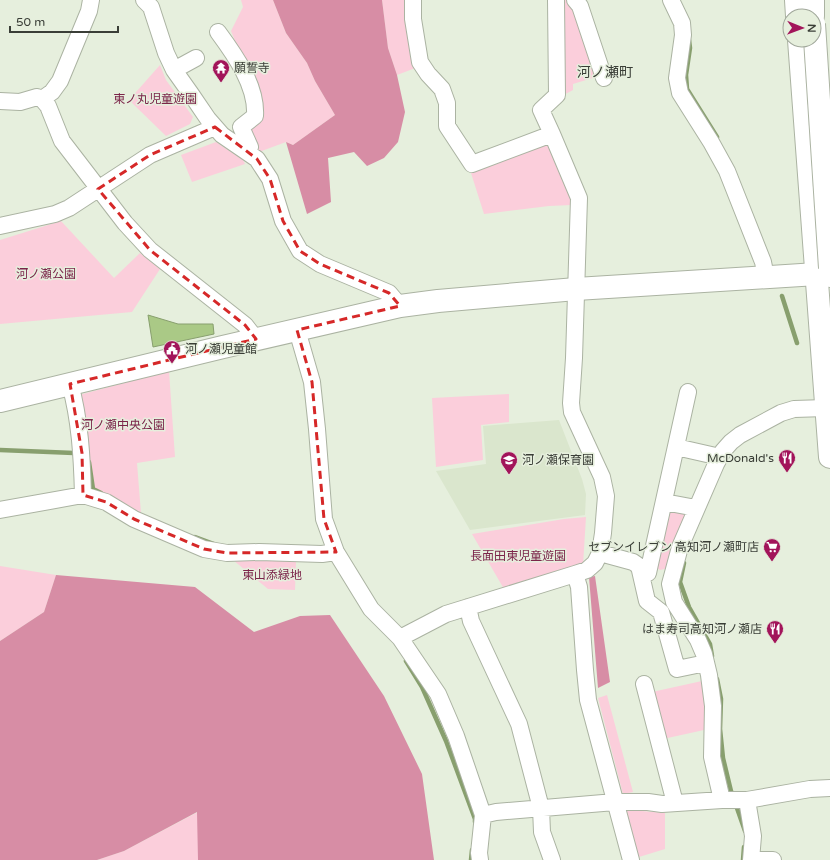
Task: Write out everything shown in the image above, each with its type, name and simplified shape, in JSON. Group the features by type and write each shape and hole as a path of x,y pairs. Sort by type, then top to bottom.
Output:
{"main road":[{"path":"800,48 827,271"},
{"path":"811,48 827,271 826,408 830,457"},
{"path":"0,401 400,306 438,301 576,289 766,277 827,271"}],"street":[{"path":"42,99 52,92 60,81 91,0"},
{"path":"144,0 151,7 166,53 174,70 222,135 257,159 270,179 283,221 300,251 320,264 389,293 400,306"},
{"path":"413,0 413,19 420,62 442,90 447,103 447,126 472,164 552,134"},
{"path":"400,638 446,614 587,570 595,563 600,553 606,496 602,477 572,412 570,403 574,358 579,198 541,110 557,96 556,0"},
{"path":"575,0 580,6 604,78"},
{"path":"671,0 682,23 683,35 677,78 680,93 712,142 728,171 764,262 766,277"},
{"path":"218,32 237,58 251,88 256,105 255,116 241,127 250,147 247,152"},
{"path":"174,70 196,58"},
{"path":"0,101 20,102 37,97 42,99 48,106 62,141 124,223 150,250 245,325 256,339"},
{"path":"0,226 55,214 69,208 150,155 215,127"},
{"path":"297,330 312,382 324,519 336,552 371,609 400,638 438,694 456,736 483,815 479,853 480,860"},
{"path":"70,384 74,396 82,453 83,494"},
{"path":"688,392 664,502 643,569 647,601 661,612 677,669 706,663"},
{"path":"773,860 751,860 753,836 712,757 713,706 709,675 704,654 698,640 674,602 670,584 680,547 696,508 720,457 731,442 781,413 794,409 826,408"},
{"path":"676,447 720,457"},
{"path":"0,510 83,494 106,502 134,519 204,549 227,553 259,552 322,554 336,552"},
{"path":"664,502 696,508"},
{"path":"600,553 633,562 670,584"},
{"path":"575,574 579,587 588,700 631,860"},
{"path":"468,607 471,621 519,724 541,808 542,832 552,860"},
{"path":"644,684 675,803"},
{"path":"483,815 541,808 615,802 648,802 662,804 735,800 810,789 830,788"}],"highlighted area":[{"path":"215,127 257,159 270,179 283,221 300,251 320,264 389,293 400,306 297,330 312,382 324,519 336,552 227,553 204,549 134,519 106,502 83,495 82,453 70,384 256,339 245,325 150,250 98,189 150,155"}],"shaded area":[{"path":"273,0 382,0 388,48 397,75 405,112 398,142 384,158 367,166 354,152 328,158 331,202 307,214 286,142 293,145 335,115 315,81 307,63 286,33"},
{"path":"148,315 178,324 213,324 214,334 153,347"},
{"name":"河ノ瀬保育園","path":"559,420 582,479 586,494 585,515 470,530 436,471 486,464 483,426"},
{"path":"56,575 195,587 254,632 300,616 330,615 384,696 422,774 434,860 198,860 197,812 124,851 97,860 0,860 0,641 44,612"},
{"path":"595,576 610,682 598,688 589,577"}],"green space":[{"path":"241,0 273,0 286,33 307,63 315,81 335,115 293,145 286,142 259,152 248,131 255,89 231,31 243,7"},
{"path":"382,0 406,0 418,67 397,75 388,48"},
{"path":"560,0 566,0 576,11 599,76 573,84 573,90 560,97"},
{"name":"東ノ丸児童遊園","path":"160,65 166,80 193,117 190,124 166,136 129,100"},
{"path":"551,141 574,196 572,205 549,206 484,214 471,173"},
{"path":"216,142 243,160 245,164 192,182 181,155"},
{"name":"河ノ瀬公園","path":"61,221 114,278 140,253 160,269 132,312 0,324 0,240"},
{"name":"河ノ瀬中央公園","path":"169,371 175,457 137,463 141,513 88,486 79,395"},
{"path":"509,394 509,422 481,425 483,460 436,467 432,398"},
{"path":"667,508 686,513 670,553 668,568 660,570 657,568"},
{"name":"長面田東児童遊園","path":"586,517 583,565 504,589 472,534 564,519"},
{"name":"東山添緑地","path":"233,560 296,561 295,590 268,589"},
{"path":"0,566 56,575 44,612 0,641"},
{"path":"702,681 704,730 663,739 652,692"},
{"path":"607,695 633,792 623,794 598,698"},
{"path":"630,810 665,813 665,849 639,857 625,812"},
{"path":"198,812 198,860 97,860 124,851"}],"waterway":[{"path":"689,40 690,48 686,75 687,89 717,137"},
{"path":"782,296 797,343"},
{"path":"0,450 74,453"},
{"path":"89,462 93,489 101,493"},
{"path":"195,537 214,544"},
{"path":"684,563 680,582 689,607 710,644 712,656"},
{"path":"406,661 422,687 446,741 475,822"},
{"path":"717,679 721,699 720,729 723,758 731,791 745,831"},
{"path":"743,860 744,847"},
{"path":"471,860 472,850"}],"place":[{"name":"願誓寺","path":"221,83"},
{"name":"河ノ瀬児童館","path":"172,364"},
{"name":"McDonald's","path":"787,473"},
{"name":"河ノ瀬保育園","path":"509,475"},
{"name":"セブンイレブン 高知河ノ瀬町店","path":"772,562"},
{"name":"はま寿司高知河ノ瀬店","path":"775,644"}],"district":[{"name":"河ノ瀬町","path":"605,72"}]}
